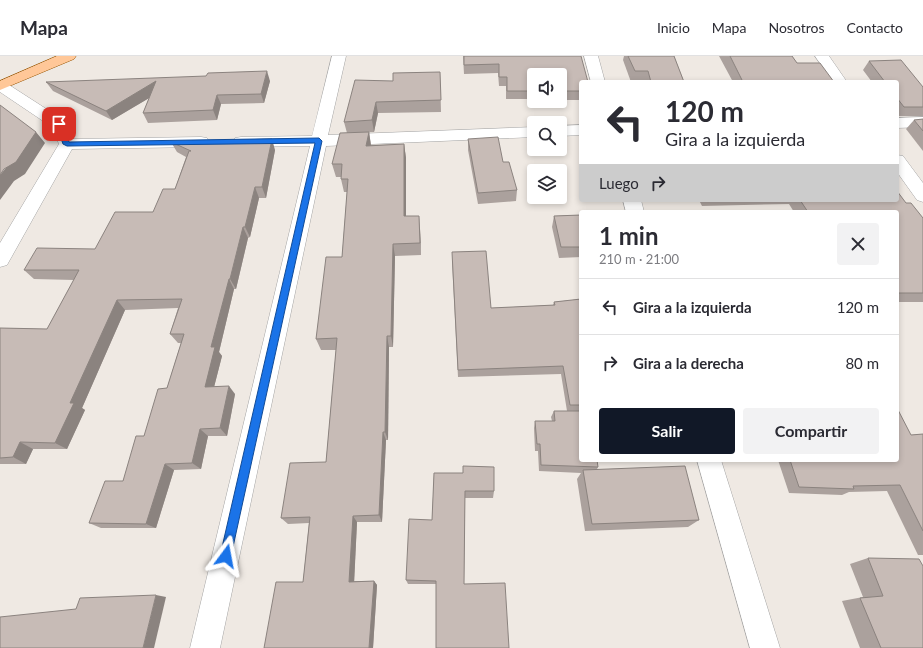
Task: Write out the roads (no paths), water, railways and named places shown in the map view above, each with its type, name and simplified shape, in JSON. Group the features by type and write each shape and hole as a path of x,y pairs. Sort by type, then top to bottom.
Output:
{"main road":[{"path":"0,86 69,56"}],"street":[{"path":"205,648 339,56"},
{"path":"591,56 597,80"},
{"path":"822,56 839,80"},
{"path":"0,86 59,124 67,144"},
{"path":"899,124 923,122"},
{"path":"567,131 579,130"},
{"path":"67,144 319,141 527,132"},
{"path":"0,260 67,144"},
{"path":"899,163 923,196"},
{"path":"710,462 765,648"}]}
